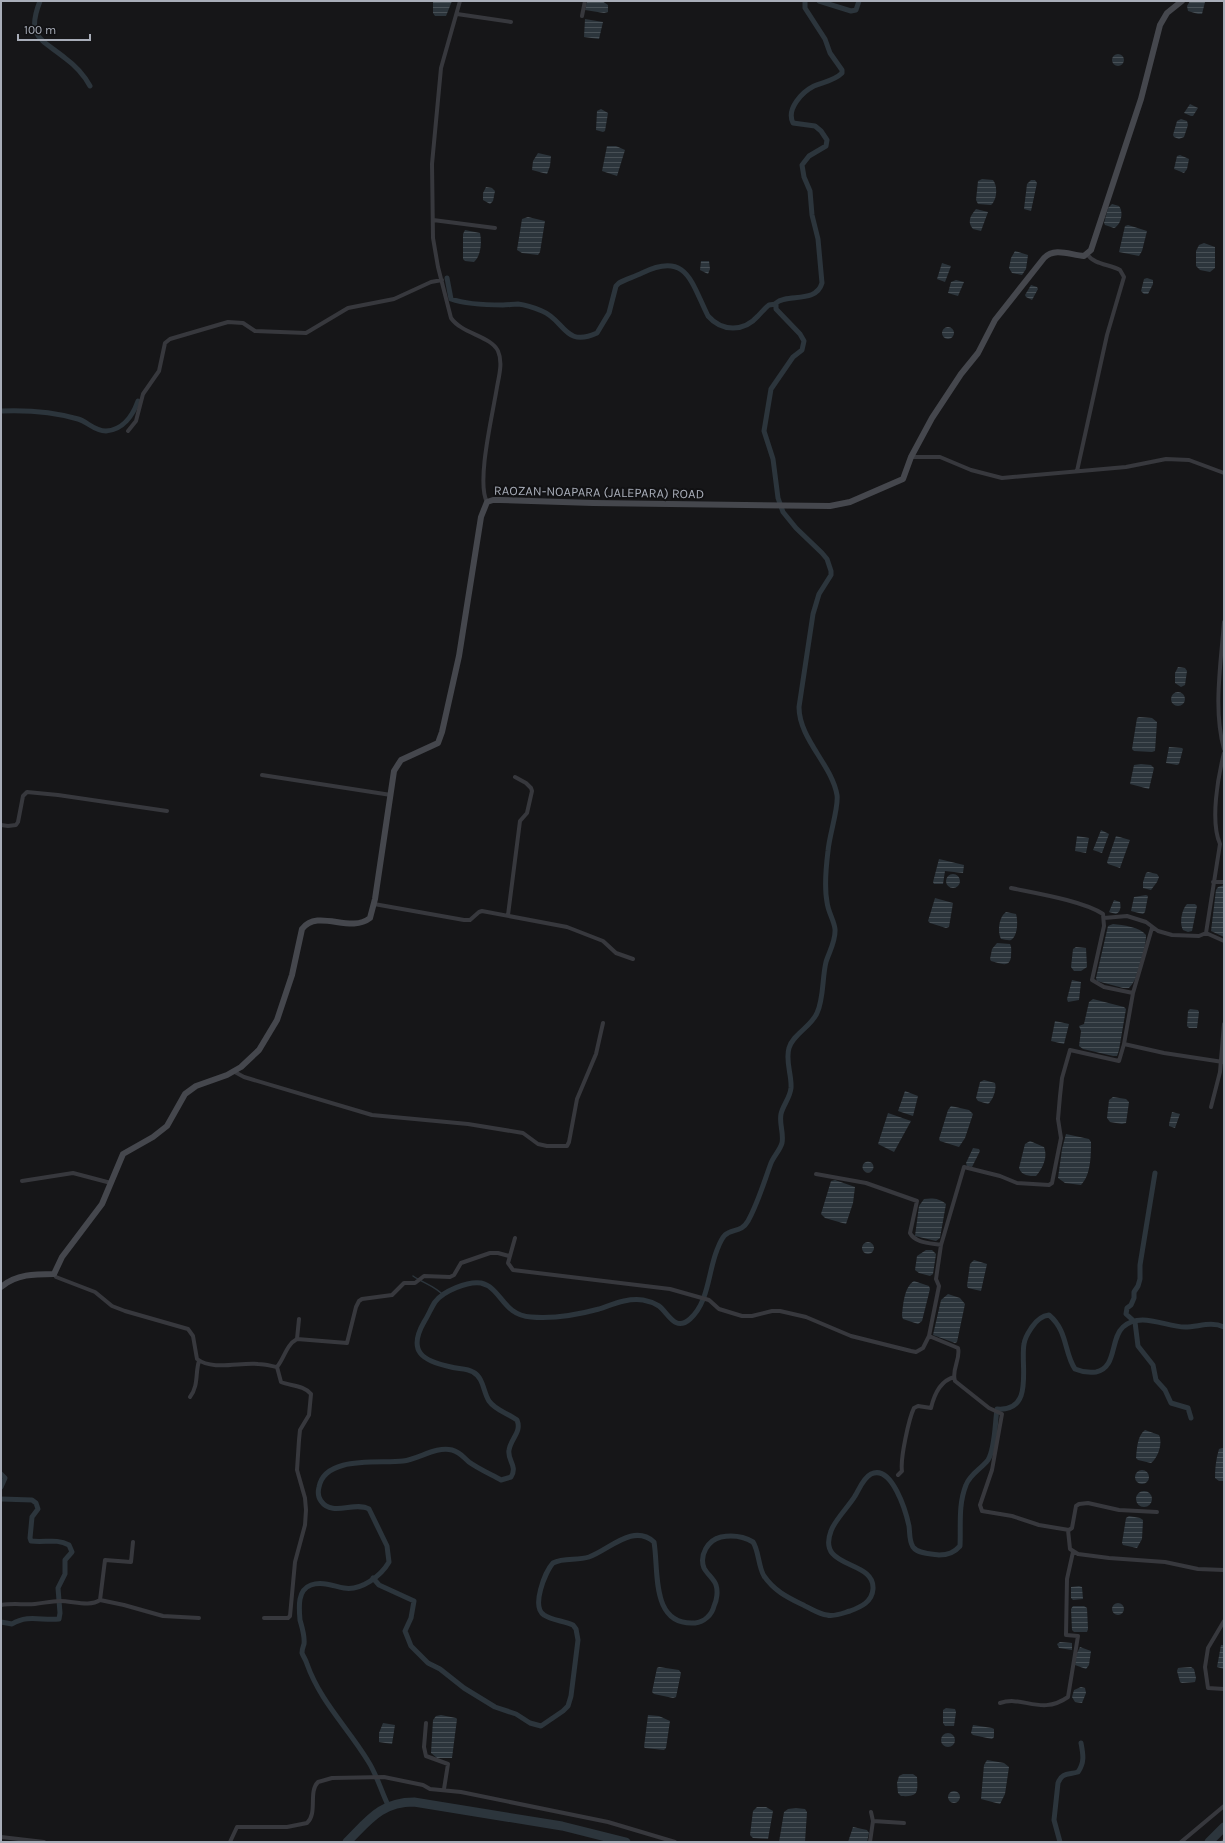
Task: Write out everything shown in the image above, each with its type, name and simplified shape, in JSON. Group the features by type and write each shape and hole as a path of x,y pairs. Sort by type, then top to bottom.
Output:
{"main road":[{"path":"1087,254 1094,242 1141,99 1160,25 1167,12 1182,1"},
{"name":"RAOZAN-NOAPARA (JALEPARA) ROAD","path":"54,1274 62,1257 102,1204 123,1154 153,1137 167,1126 185,1094 196,1086 233,1072 241,1067 259,1050 277,1020 292,975 302,929 306,923 315,920 349,924 362,923 370,918 374,904 394,771 401,760 438,742 442,732 459,656 481,517 487,502 500,500 593,503 830,506 850,502 900,482 906,476 911,457 936,412 961,374 978,354 996,320 1044,258 1054,252 1082,256 1087,254"},
{"path":"1,1287 10,1280 26,1276 54,1274"}],"street":[{"path":"460,1 441,68 433,140 433,238 438,267 450,314 455,324 493,344 499,353 500,372 483,474 483,489 487,502"},
{"path":"582,16 585,1"},
{"path":"457,14 511,22"},
{"path":"433,220 495,228"},
{"path":"1077,471 1107,335 1124,277 1120,270 1090,259 1087,254"},
{"path":"128,430 136,420 143,394 154,381 165,343 170,339 228,322 243,324 255,330 306,333 348,308 394,299 430,282 442,280"},
{"path":"911,457 940,457 971,470 1002,478 1126,467 1174,459 1189,460 1224,473"},
{"path":"1224,622 1220,659 1219,703 1220,736 1224,749"},
{"path":"1206,933 1220,844 1215,831 1217,797 1224,753"},
{"path":"262,775 391,795"},
{"path":"508,915 520,821 527,813 532,791 526,782 515,777"},
{"path":"1,825 16,825 18,822 23,796 27,792 58,794 166,811"},
{"path":"1213,882 1224,882"},
{"path":"1011,888 1079,904 1103,914 1104,926 1092,980 1104,987 1133,993"},
{"path":"374,904 464,920 470,920 482,911 567,927 603,941 616,953 633,959"},
{"path":"1104,918 1127,916 1146,922 1152,928 1172,934 1199,936 1206,933 1224,941"},
{"path":"515,1238 508,1263 513,1270 655,1286 709,1300 719,1309 728,1313 752,1316 772,1311 780,1311 806,1317 851,1336 916,1352 923,1348 929,1336 939,1286 936,1278 941,1246 964,1167 1000,1176 1017,1183 1050,1185 1052,1183 1061,1138 1058,1119 1060,1090 1070,1050 1119,1061 1124,1044 1133,993 1152,928"},
{"path":"233,1072 275,1087 372,1115 475,1125 523,1133 538,1144 547,1146 567,1146 577,1099 596,1054 603,1022"},
{"path":"1212,1107 1222,1072 1221,1062 1224,1024"},
{"path":"1124,1044 1164,1053 1221,1062"},
{"path":"22,1182 73,1173 111,1183"},
{"path":"816,1174 866,1183 917,1201 910,1233 912,1238 941,1246"},
{"path":"297,1339 347,1343 359,1301 370,1297 392,1295 404,1283 415,1283 420,1279 450,1277 454,1275 461,1263 490,1253 498,1253 509,1256"},
{"path":"54,1274 56,1277 95,1292 112,1306 188,1329 194,1336 196,1354 199,1361 197,1368 197,1382 190,1397"},
{"path":"277,1367 287,1348 297,1339 299,1319"},
{"path":"929,1336 958,1348 959,1353 954,1377 955,1381 994,1410 1001,1412 1002,1414 992,1470 980,1508 982,1511 1012,1516 1039,1525 1068,1530 1072,1528 1076,1506 1079,1504 1088,1503 1118,1510 1157,1512"},
{"path":"199,1361 206,1364 258,1364 277,1367"},
{"path":"264,1618 288,1618 290,1616 295,1562 305,1524 306,1510 305,1498 297,1470 297,1458 300,1430 308,1415 311,1394 308,1390 281,1382 277,1367"},
{"path":"898,1475 902,1471 901,1463 914,1408 918,1406 931,1408 933,1399 944,1381 954,1377"},
{"path":"1000,1703 1009,1701 1044,1706 1052,1705 1068,1697 1078,1636 1066,1635 1067,1579 1073,1552 1069,1543 1068,1530"},
{"path":"100,1600 105,1560 130,1562 133,1542"},
{"path":"1073,1552 1109,1558 1165,1562 1198,1569 1224,1570"},
{"path":"1,1605 35,1604 55,1601 93,1604 100,1600 124,1604 163,1616 199,1618"},
{"path":"1224,1621 1210,1643 1206,1667 1208,1688 1224,1689"},
{"path":"426,1722 424,1747 426,1756 448,1764 444,1789"},
{"path":"230,1842 237,1827 281,1827 307,1823 311,1819 314,1788 318,1782 332,1778 384,1776 423,1785 430,1789 444,1789 608,1822 675,1842"},
{"path":"1181,1842 1224,1806"},
{"path":"870,1812 873,1821 870,1842"},
{"path":"873,1821 904,1823"},
{"path":"1,1837 44,1842"}],"shaded area":[{"path":"433,1 452,1 446,16 435,16 433,13"},
{"path":"587,1 602,1 608,5 608,12 604,13 585,10"},
{"path":"1190,1 1205,2 1202,14 1188,11 1187,6"},
{"path":"585,19 603,22 599,39 584,37"},
{"path":"1118,54 1122,56 1124,60 1122,64 1118,66 1114,64 1112,60 1114,56"},
{"path":"1190,104 1198,108 1193,116 1184,113"},
{"path":"601,109 608,113 605,131 603,132 596,130 597,111"},
{"path":"1181,119 1187,121 1188,125 1184,137 1179,139 1173,135 1177,121"},
{"path":"607,146 616,146 625,150 617,176 602,171"},
{"path":"538,153 551,156 547,174 532,170 533,161"},
{"path":"1180,155 1189,159 1187,169 1184,173 1174,169 1177,156"},
{"path":"982,179 993,180 995,183 996,196 991,205 978,204 976,200 978,181"},
{"path":"1031,180 1035,180 1037,183 1031,211 1024,209 1027,184"},
{"path":"486,187 492,188 495,191 493,201 490,204 483,200 483,193"},
{"path":"1112,204 1119,206 1121,209 1120,221 1114,228 1105,225 1104,223 1108,208"},
{"path":"976,209 988,212 981,231 973,229 970,224 971,217"},
{"path":"528,217 545,221 540,252 538,255 522,253 517,250 522,219"},
{"path":"1128,225 1147,231 1142,251 1139,256 1119,252 1125,226"},
{"path":"465,230 480,233 480,249 474,262 465,261 463,259 463,234"},
{"path":"1204,243 1215,247 1215,268 1210,272 1200,270 1196,266 1196,251 1199,245"},
{"path":"1015,251 1028,255 1026,269 1022,275 1012,273 1009,268 1011,258"},
{"path":"701,261 709,261 710,269 708,274 700,270"},
{"path":"942,263 951,266 945,282 937,279"},
{"path":"1147,278 1153,280 1153,284 1148,294 1144,294 1141,291 1144,279"},
{"path":"956,280 964,282 958,296 948,293 951,282"},
{"path":"1031,285 1037,287 1038,289 1032,300 1025,295"},
{"path":"948,327 952,329 954,333 952,337 948,339 944,337 942,333 944,329"},
{"path":"1178,667 1185,668 1187,671 1185,685 1181,687 1175,683 1175,673"},
{"path":"1178,692 1183,694 1185,699 1183,704 1178,706 1173,704 1171,699 1173,694"},
{"path":"1137,718 1152,718 1157,722 1155,751 1134,751 1132,749"},
{"path":"1169,747 1183,749 1179,764 1166,763"},
{"path":"1134,765 1151,765 1154,768 1149,789 1130,784"},
{"path":"1101,830 1109,834 1102,853 1093,850"},
{"path":"1077,836 1089,838 1086,853 1075,851"},
{"path":"1116,836 1130,840 1120,868 1108,864 1107,862"},
{"path":"939,859 964,865 963,873 945,871 943,884 934,884 933,882"},
{"path":"1146,873 1157,874 1159,877 1151,890 1143,888 1143,882"},
{"path":"953,874 958,876 960,881 958,886 953,888 948,886 946,881 948,876"},
{"path":"1224,885 1224,937 1211,931 1216,890 1218,887"},
{"path":"1148,896 1145,912 1143,914 1131,911 1134,897"},
{"path":"935,898 953,903 949,927 946,928 928,921"},
{"path":"1114,900 1120,902 1120,910 1116,914 1109,912"},
{"path":"1187,904 1195,904 1197,906 1192,931 1188,932 1183,930 1181,924 1182,913"},
{"path":"1006,912 1016,914 1017,917 1016,932 1011,940 1001,939 999,932 1000,921"},
{"path":"1113,924 1136,928 1146,935 1145,948 1139,971 1133,984 1129,988 1123,988 1097,981 1096,978 1108,926"},
{"path":"997,943 1010,944 1011,956 1009,963 1001,964 991,961 992,949"},
{"path":"1076,947 1086,948 1087,967 1081,971 1074,971 1071,967 1073,949"},
{"path":"1072,980 1081,982 1079,1000 1068,1002 1067,999"},
{"path":"1093,999 1124,1007 1126,1009 1117,1056 1083,1049 1079,1046 1081,1031 1079,1026 1084,1024 1089,1002"},
{"path":"1190,1009 1198,1010 1199,1012 1197,1028 1189,1028 1187,1026 1188,1011"},
{"path":"1055,1021 1069,1024 1064,1044 1051,1041"},
{"path":"984,1080 995,1083 994,1094 988,1104 978,1101 976,1098 980,1082"},
{"path":"905,1091 918,1096 913,1116 898,1111"},
{"path":"1113,1097 1126,1099 1129,1102 1126,1123 1122,1124 1110,1122 1107,1118 1109,1100"},
{"path":"951,1106 969,1110 973,1114 965,1138 959,1147 940,1141 939,1139 948,1110"},
{"path":"1172,1112 1180,1114 1175,1128 1169,1126"},
{"path":"888,1113 911,1121 894,1152 878,1144"},
{"path":"1066,1134 1089,1139 1091,1142 1089,1170 1081,1185 1065,1183 1058,1178 1062,1149"},
{"path":"1030,1141 1044,1147 1045,1151 1044,1162 1041,1170 1036,1176 1028,1176 1022,1173 1019,1168 1025,1144"},
{"path":"973,1148 979,1149 980,1151 972,1167 967,1166 966,1163"},
{"path":"868,1161 872,1163 874,1167 872,1171 868,1173 864,1171 862,1167 864,1163"},
{"path":"835,1180 855,1187 853,1203 846,1224 825,1218 821,1214 831,1181"},
{"path":"924,1199 935,1199 946,1204 940,1238 936,1241 915,1236 919,1206"},
{"path":"868,1242 872,1244 874,1248 872,1252 868,1254 864,1252 862,1248 864,1244"},
{"path":"926,1250 932,1250 936,1254 933,1274 930,1276 919,1273 915,1270 917,1256"},
{"path":"974,1260 987,1264 981,1291 968,1288 967,1286 970,1264"},
{"path":"914,1281 929,1286 930,1289 922,1321 918,1324 903,1319 902,1316 906,1292 908,1287"},
{"path":"948,1294 960,1298 965,1304 957,1342 955,1343 933,1335 941,1300"},
{"path":"1145,1430 1159,1435 1160,1438 1159,1450 1156,1458 1151,1463 1138,1460 1136,1458 1139,1439"},
{"path":"1224,1448 1224,1481 1219,1481 1215,1478 1215,1467 1219,1449"},
{"path":"1139,1470 1145,1470 1149,1474 1149,1480 1145,1484 1139,1484 1135,1480 1135,1474"},
{"path":"1144,1491 1150,1493 1152,1499 1150,1505 1144,1507 1138,1505 1136,1499 1138,1493"},
{"path":"1129,1516 1143,1520 1142,1539 1137,1548 1123,1545 1122,1543 1126,1518"},
{"path":"1071,1587 1082,1587 1083,1599 1073,1600 1071,1598"},
{"path":"1116,1603 1120,1603 1124,1609 1120,1615 1116,1615 1112,1611 1112,1607"},
{"path":"1073,1606 1084,1606 1087,1608 1087,1632 1074,1632 1072,1630 1071,1609"},
{"path":"1060,1642 1072,1643 1072,1650 1059,1648 1057,1644"},
{"path":"1221,1645 1224,1645 1224,1669 1217,1667"},
{"path":"1080,1647 1091,1651 1089,1665 1086,1669 1075,1665 1076,1655"},
{"path":"1191,1667 1194,1669 1196,1678 1195,1682 1180,1682 1177,1671 1178,1668"},
{"path":"657,1668 679,1670 681,1673 676,1697 673,1698 654,1694 652,1692"},
{"path":"1081,1687 1085,1688 1086,1693 1082,1703 1075,1702 1072,1697 1074,1690"},
{"path":"946,1708 955,1709 954,1726 945,1726 943,1723 943,1710"},
{"path":"441,1715 457,1719 452,1758 437,1758 431,1753 433,1720 436,1716"},
{"path":"648,1715 659,1716 670,1721 666,1748 664,1750 644,1747"},
{"path":"383,1723 395,1725 392,1744 379,1742 379,1733"},
{"path":"973,1725 994,1729 994,1737 992,1739 973,1735 971,1733"},
{"path":"945,1733 951,1733 955,1737 955,1743 951,1747 945,1747 941,1743 941,1737"},
{"path":"987,1760 1004,1763 1009,1767 1005,1794 1000,1804 981,1799 984,1765"},
{"path":"903,1774 913,1774 917,1777 917,1790 914,1795 901,1796 898,1793 897,1783 899,1776"},
{"path":"954,1791 958,1793 960,1797 958,1801 954,1803 950,1801 948,1797 950,1793"},
{"path":"757,1807 766,1807 773,1811 768,1839 753,1838 750,1835 753,1811"},
{"path":"788,1809 805,1809 807,1812 805,1842 779,1842 784,1812"},
{"path":"853,1827 867,1830 869,1833 867,1842 848,1842"}],"waterway":[{"path":"40,1 34,22 35,30 38,36 42,41 76,67 90,86"},
{"path":"388,1805 371,1766 319,1690 302,1653 304,1638 300,1620 299,1605 301,1595 306,1587 315,1584 328,1584 344,1588 364,1585 376,1577 389,1562 387,1546 369,1509 363,1507 331,1508 326,1506 321,1501 318,1490 323,1477 331,1470 355,1463 403,1461 434,1451 446,1449 457,1452 472,1464 501,1480 511,1477 513,1473 513,1466 509,1457 509,1450 517,1432 517,1420 499,1410 489,1401 481,1381 473,1372 433,1362 421,1354 418,1348 417,1341 419,1332 435,1302 444,1294 456,1288 463,1285 481,1283 494,1290 514,1312 531,1317 557,1317 574,1315 621,1302 643,1300 659,1306 676,1323 685,1323 690,1319 696,1312 705,1295 714,1259 721,1240 728,1233 740,1229 746,1225 758,1200 771,1163 781,1146 781,1114 791,1088 788,1063 789,1048 794,1039 814,1018 821,1001 826,962 835,933 828,906 825,883 829,845 837,807 837,795 829,773 804,730 800,719 799,707 813,614 819,594 831,575 831,571 827,559 796,528 783,512 778,498 773,459 764,431 771,389 793,357 802,350 804,341 800,334 776,309 776,303 781,300 814,294 822,283 818,239 812,215 810,191 804,177 802,165 809,156 826,146 827,140 821,131 815,126 793,123 791,118 793,107 805,92 814,86 836,78 842,73 842,70 830,53 825,39 805,8 805,1"},
{"path":"819,1 851,11 856,10 859,1"},
{"path":"447,278 451,299 477,304 525,305 550,315 571,335 578,337 586,337 597,333 609,313 616,286 619,283 657,267 669,266 678,268 686,274 692,282 708,316 720,325 726,327 733,328 746,325 769,305 776,304"},
{"path":"1,411 50,413 82,420 98,430 106,431 122,425 130,416 138,401"},
{"path":"1155,1173 1140,1265 1140,1279 1134,1292 1134,1298 1131,1305 1127,1308 1126,1314 1135,1322 1138,1346 1153,1365 1156,1380 1165,1390 1171,1403 1188,1408 1191,1418"},
{"path":"413,1276 436,1289 443,1295"},
{"path":"373,1578 379,1585 414,1601 411,1618 405,1631 411,1646 428,1663 440,1669 464,1688 495,1707 516,1714 530,1723 541,1726 568,1706 571,1696 578,1640 576,1629 573,1625 547,1617 540,1611 539,1597 543,1581 553,1563 562,1560 589,1557 629,1537 638,1535 646,1537 654,1542 657,1581 664,1606 670,1616 681,1622 695,1623 704,1620 709,1615 713,1609 716,1598 716,1585 704,1568 704,1553 712,1541 725,1536 737,1536 753,1542 764,1576 768,1582 783,1594 824,1614 836,1615 850,1611 862,1606 868,1601 871,1597 873,1589 871,1579 865,1573 838,1559 832,1552 829,1543 831,1531 835,1523 866,1478 871,1474 879,1473 885,1476 897,1491 909,1526 911,1542 915,1549 925,1553 945,1555 958,1548 960,1546 960,1516 963,1493 970,1478 988,1460 992,1449 997,1409 1009,1408 1017,1403 1021,1395 1024,1375 1024,1342 1029,1331 1039,1319 1049,1315 1055,1321 1063,1335 1069,1356 1075,1369 1083,1372 1096,1372 1103,1369 1107,1365 1119,1332 1130,1322 1145,1320 1185,1327 1209,1324 1224,1327"},
{"path":"1,1474 5,1478 1,1487"},
{"path":"1,1499 32,1500 36,1503 38,1509 32,1517 31,1541 55,1541 64,1543 69,1545 72,1552 65,1560 65,1574 58,1588 59,1619 24,1619 12,1624 1,1622"},
{"path":"1060,1842 1054,1820 1058,1783 1064,1775 1078,1772 1082,1765 1083,1758 1081,1743"},
{"path":"347,1842 369,1820 384,1809 393,1805 414,1802 562,1826 626,1842"},
{"path":"1209,1842 1224,1827"}]}
